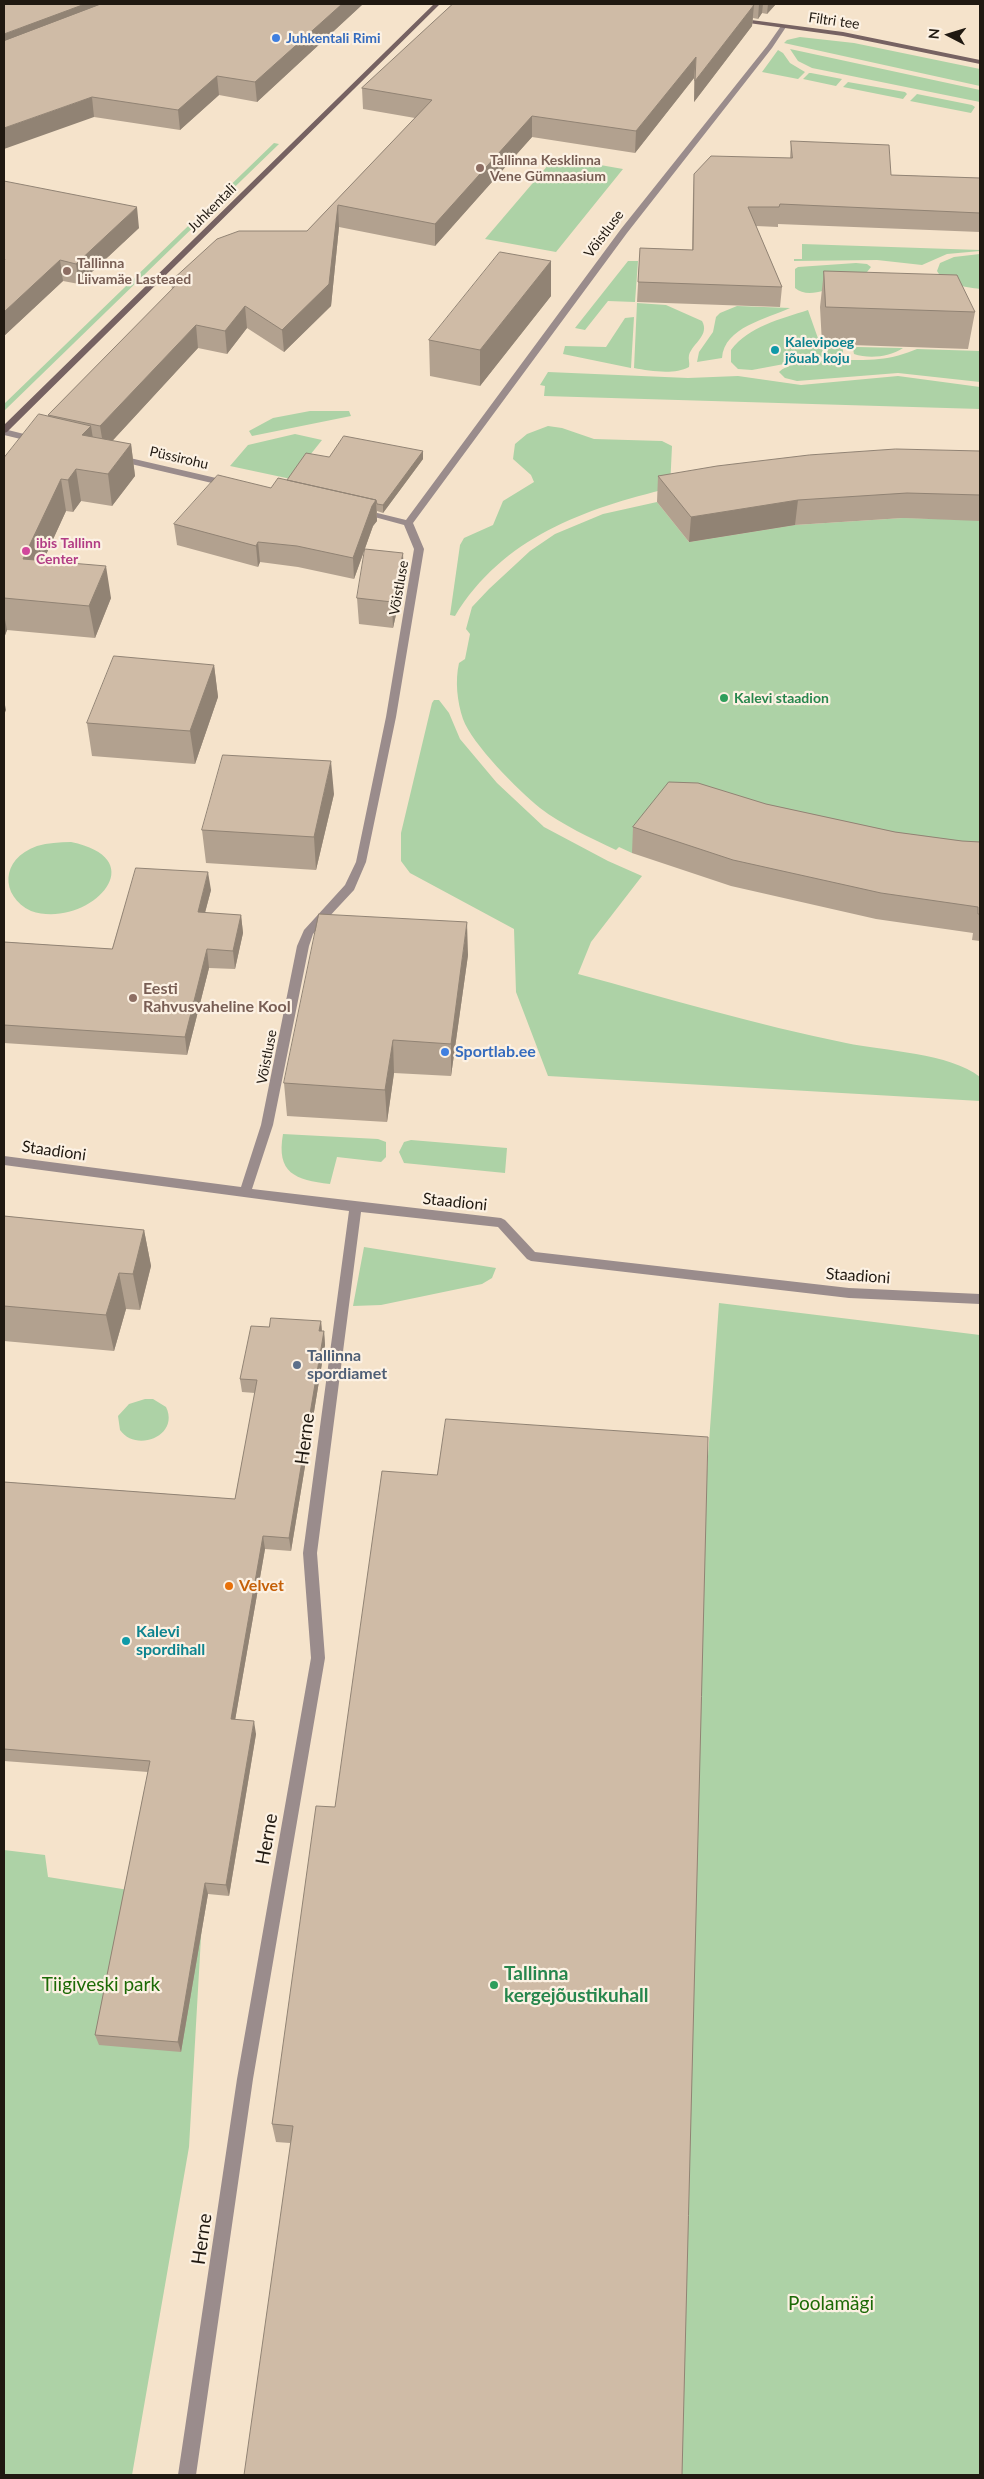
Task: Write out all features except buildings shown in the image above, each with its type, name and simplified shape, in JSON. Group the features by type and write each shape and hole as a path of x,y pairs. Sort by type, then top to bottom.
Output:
{"street":[{"name":"Juhkentali","path":"4,431 437,4"},
{"name":"Filtri tee","path":"728,18 843,34 980,62"},
{"name":"Võistluse","path":"245,1192 267,1125 303,946 308,933 350,887 361,862 391,718 419,549 408,523 624,231 783,27"},
{"path":"4,431 50,443"},
{"name":"Püssirohu","path":"104,456 243,487"},
{"path":"349,510 408,523"},
{"name":"Staadioni","path":"4,1160 356,1208 501,1223 531,1256 849,1293 980,1300"},
{"name":"Herne","path":"187,2475 246,2079 318,1658 310,1553 356,1208"}],"green space":[{"path":"800,37 854,43 980,69 980,86 784,43 787,40"},
{"path":"790,49 980,90 980,102 812,68 798,61"},
{"path":"778,50 783,53 790,63 805,72 798,79 762,72"},
{"path":"809,73 842,79 836,86 803,79"},
{"path":"848,82 905,92 907,94 903,99 843,87"},
{"path":"917,94 975,107 971,113 910,101"},
{"path":"274,143 279,144 4,411 4,404"},
{"path":"555,157 623,169 556,252 485,239"},
{"path":"802,244 980,251 947,254 922,265 877,260 794,261 794,259 802,259"},
{"path":"980,254 980,289 950,282 937,271 940,263 954,257"},
{"path":"628,261 638,261 635,302 608,301 585,330 575,328"},
{"path":"867,264 871,267 867,272 820,292 802,292 795,288 795,269 798,267"},
{"path":"637,303 666,305 702,321 704,331 689,355 689,367 669,372 634,368"},
{"path":"737,306 790,308 759,320 738,331 725,347 722,358 697,362 699,352 713,332 716,317 720,313"},
{"path":"808,310 820,344 835,345 843,349 843,353 752,370 738,369 731,362 731,350 747,335 766,324"},
{"path":"634,317 631,368 563,354 565,346 606,347 625,318"},
{"path":"857,347 903,348 886,355 873,357 854,354 853,349"},
{"path":"917,349 980,351 980,382 898,373 797,381 785,378 779,372 787,367 798,364 869,360 898,356"},
{"path":"548,372 688,378 738,376 801,385 898,376 980,387 980,409 544,396 545,386 540,385"},
{"path":"310,411 349,411 351,416 252,436 249,431 273,418"},
{"path":"548,426 562,428 594,439 662,441 672,446 670,488 607,506 548,530 521,546 497,566 474,589 455,616 450,615 460,545 464,538 493,525 503,501 534,482 531,475 513,459 515,444 527,434"},
{"path":"295,434 322,440 291,479 230,466 248,445"},
{"name":"Kalevi staadion","path":"657,502 689,542 795,525 903,518 980,520 980,870 632,853 619,847 616,850 558,820 540,808 508,779 468,729 459,705 458,670 459,663 465,659 470,634 466,629 472,607 530,551 555,534 603,514"},
{"path":"434,700 439,700 449,713 460,739 497,783 544,827 608,861 642,876 591,942 578,974 779,1028 846,1043 916,1054 952,1063 980,1077 980,1101 548,1076 516,992 514,929 410,873 401,861 401,833"},
{"path":"71,842 97,851 109,863 111,877 104,890 91,902 73,911 52,914 31,911 14,896 8,878 11,868 16,860 25,852 37,846"},
{"path":"283,1134 378,1139 386,1142 386,1157 381,1162 337,1157 330,1184 307,1180 298,1177 286,1166 282,1158"},
{"path":"411,1140 507,1148 505,1173 404,1163 399,1152 404,1142"},
{"path":"364,1247 496,1268 492,1278 482,1284 381,1305 353,1306"},
{"name":"Poolamägi","path":"719,1303 980,1335 980,2475 678,2475 703,1526"},
{"path":"145,1399 153,1399 166,1407 169,1417 167,1426 162,1433 154,1438 136,1440 127,1437 120,1430 118,1416 129,1404"},
{"name":"Tiigiveski park","path":"4,1850 45,1855 48,1877 203,1902 189,2147 132,2475 4,2475"}],"place":[{"name":"Juhkentali Rimi","path":"276,38"},
{"name":"Tallinna Kesklinna Vene Gümnaasium","path":"480,168"},
{"name":"Tallinna Liivamäe Lasteaed","path":"67,271"},
{"name":"Kalevipoeg jõuab koju","path":"775,350"},
{"name":"ibis Tallinn Center","path":"26,551"},
{"name":"Kalevi staadion","path":"724,698"},
{"name":"Eesti Rahvusvaheline Kool","path":"133,998"},
{"name":"Sportlab.ee","path":"445,1052"},
{"name":"Tallinna spordiamet","path":"297,1365"},
{"name":"Velvet","path":"229,1586"},
{"name":"Kalevi spordihall","path":"126,1641"},
{"name":"Tallinna kergejõustikuhall","path":"494,1985"}]}
